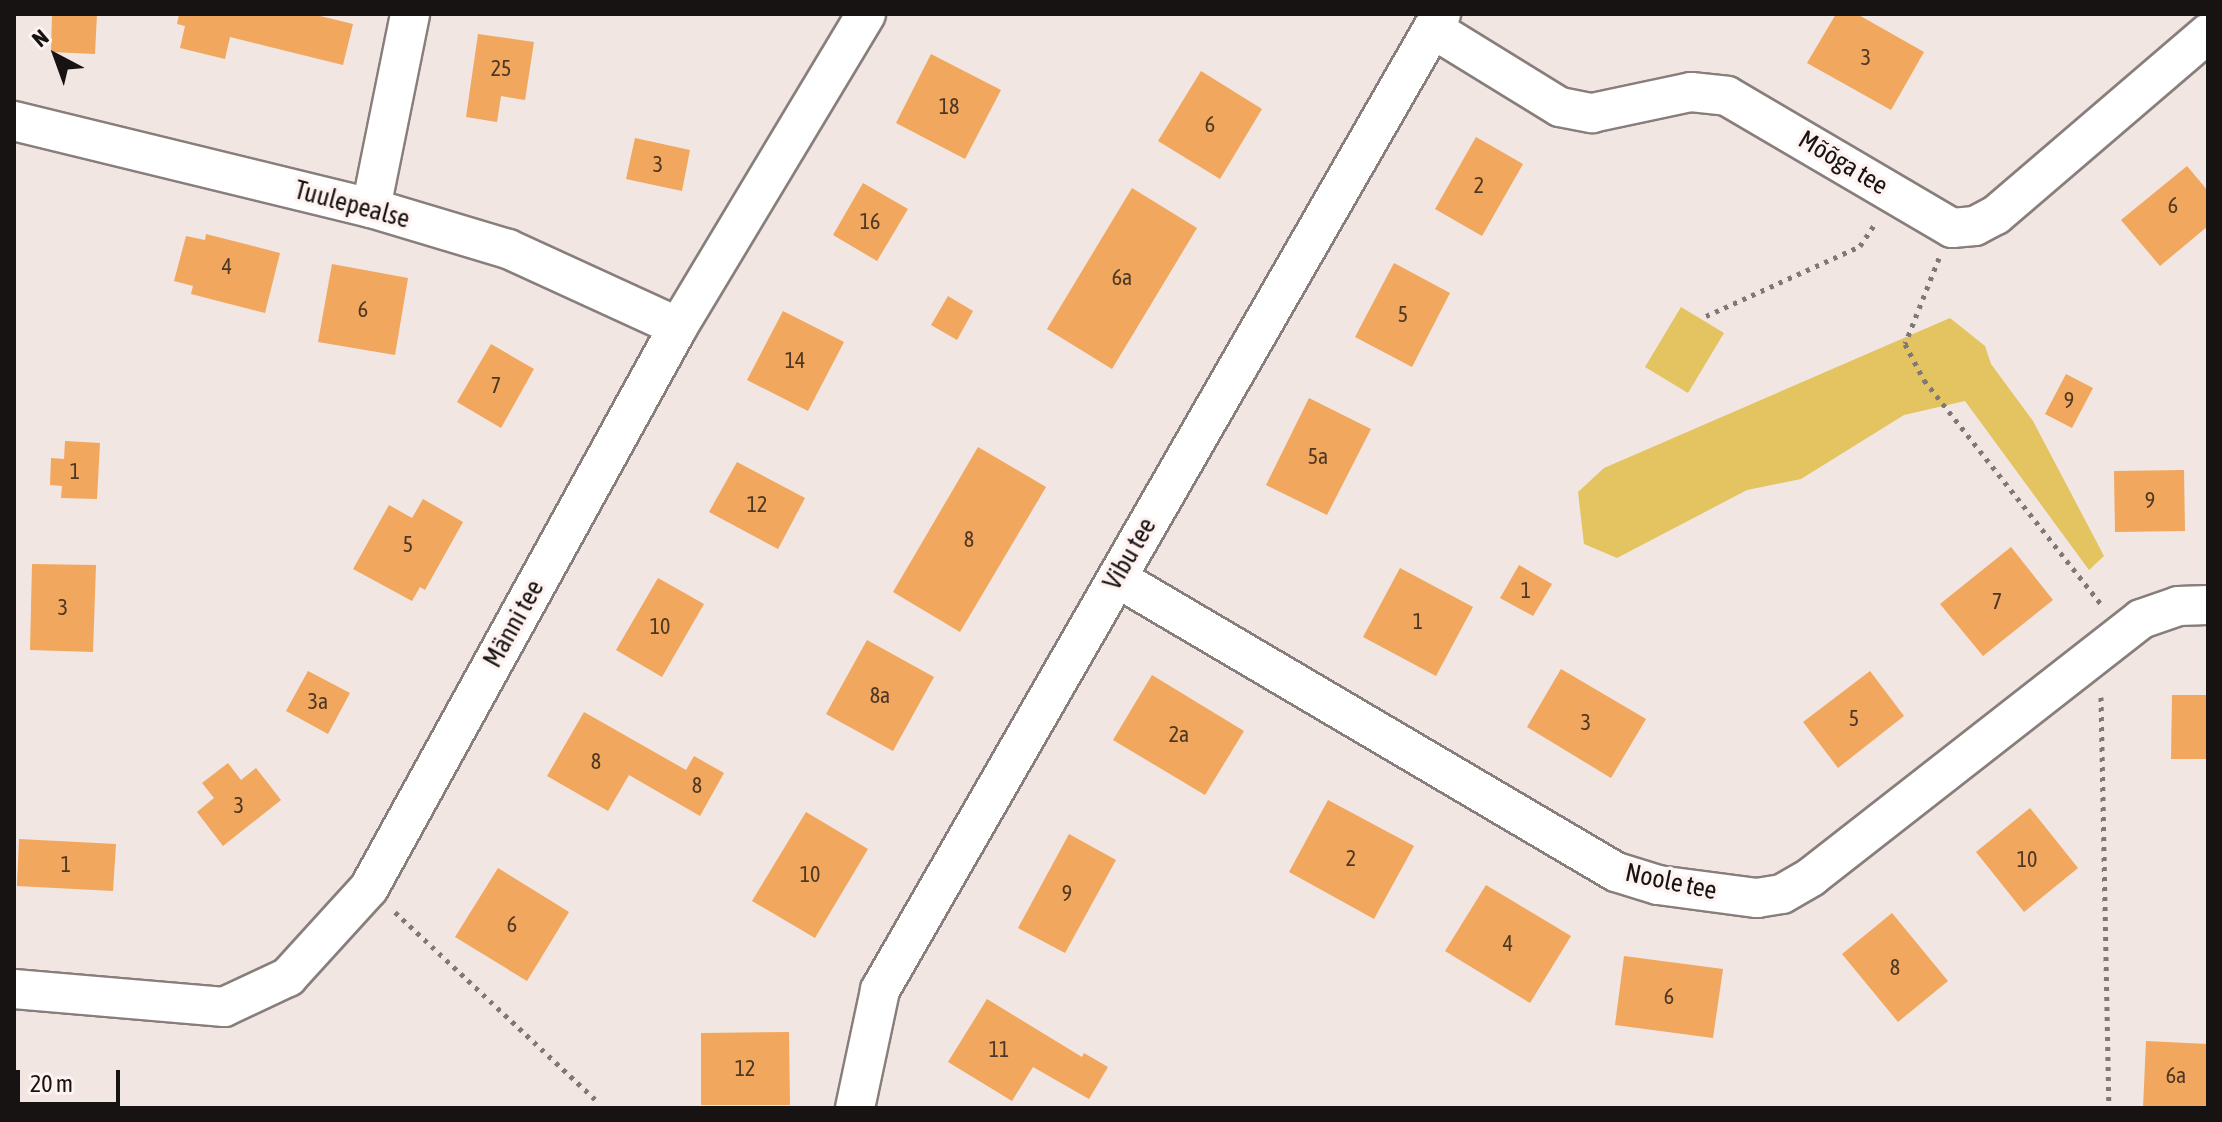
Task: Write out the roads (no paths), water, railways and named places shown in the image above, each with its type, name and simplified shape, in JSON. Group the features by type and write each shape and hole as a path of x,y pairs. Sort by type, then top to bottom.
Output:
{"street":[{"path":"371,208 410,14"},
{"name":"Männi tee","path":"14,989 224,1007 288,977 369,888 678,327 866,14"},
{"name":"Mõõga tee","path":"1437,22 1560,107 1592,113 1691,92 1727,96 1952,228 1975,226 1996,215 2208,33"},
{"name":"Vibu tee","path":"855,1108 880,990 1437,22"},
{"name":"Tuulepealse","path":"14,121 371,208 508,249 678,327"},
{"name":"Noole tee","path":"1117,578 1616,872 1658,885 1757,898 1782,894 1811,877 2141,619 2178,606 2208,605"}]}
